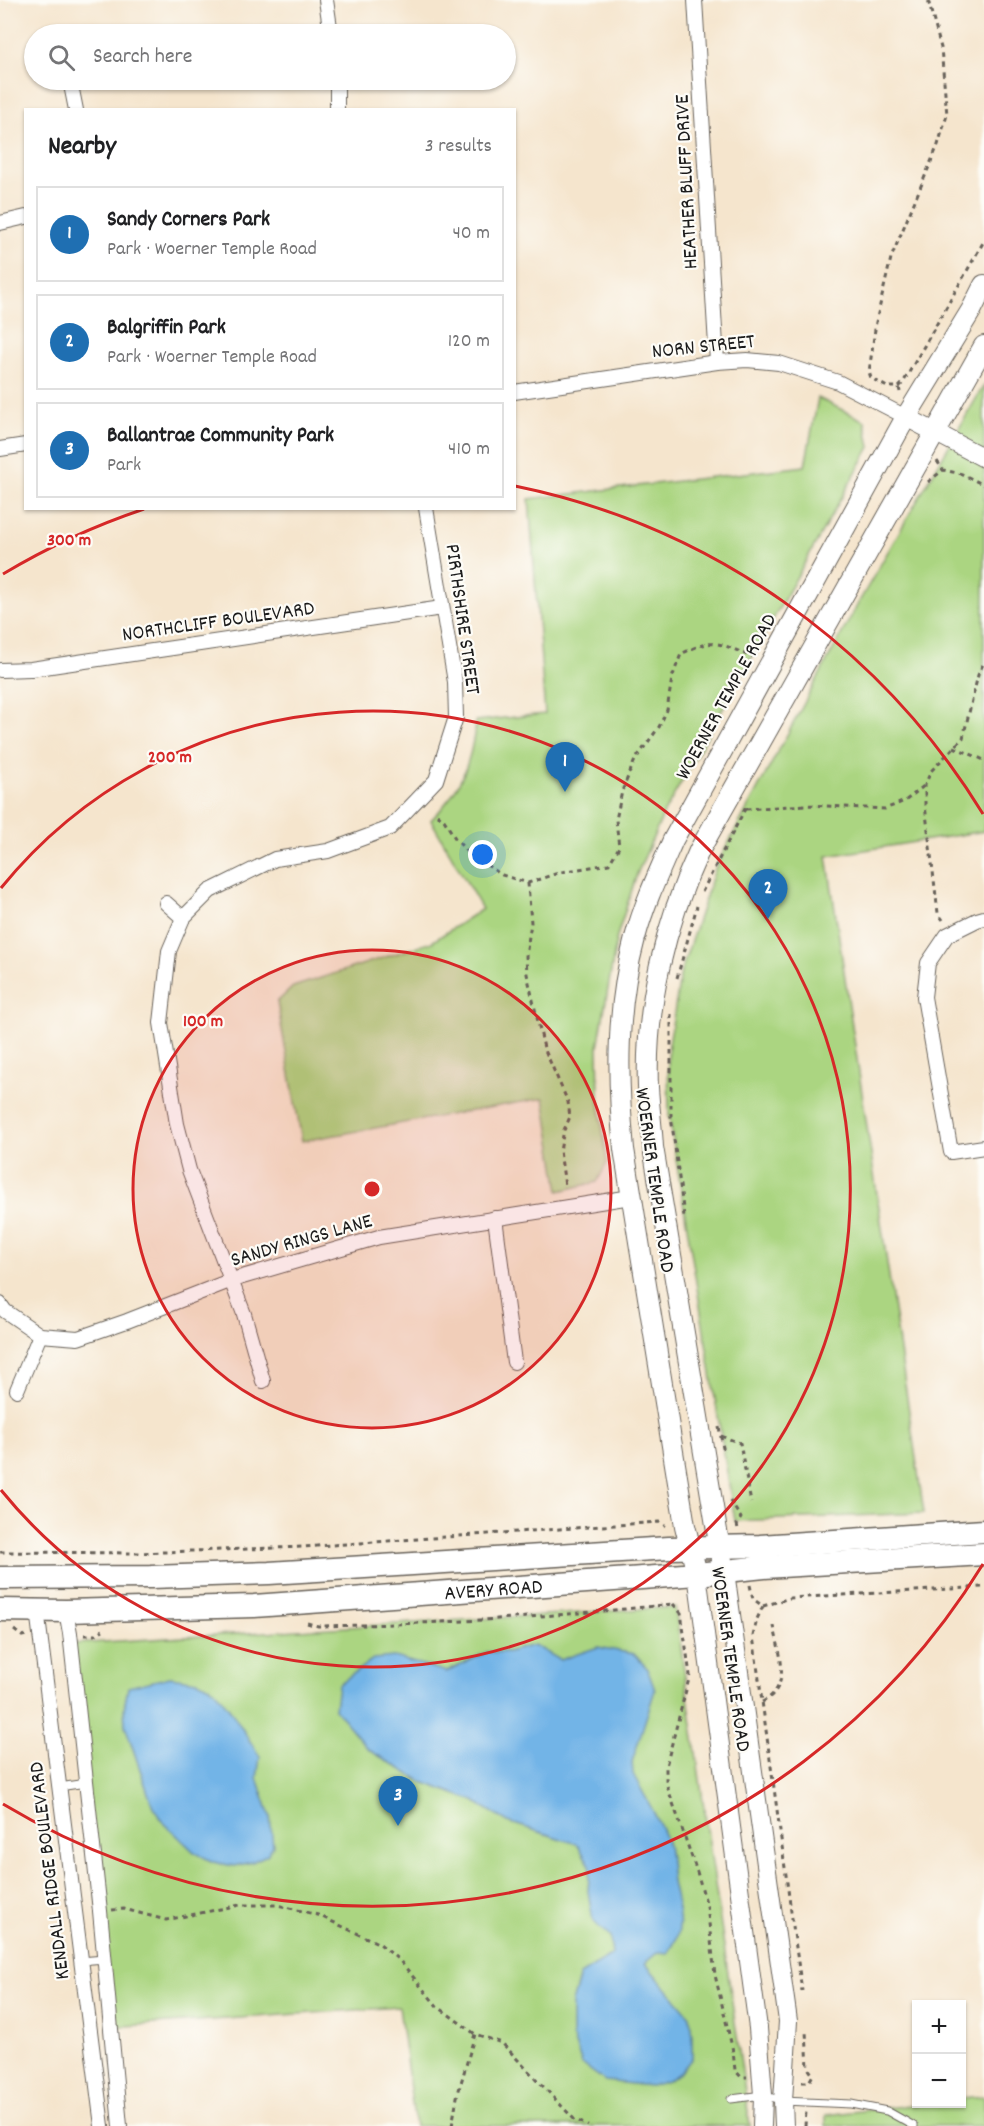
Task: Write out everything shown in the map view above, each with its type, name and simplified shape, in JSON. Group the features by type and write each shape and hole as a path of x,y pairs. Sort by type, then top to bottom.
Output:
{"main road":[{"name":"WOERNER TEMPLE ROAD","path":"697,1574 690,1547 631,1197 619,1099 619,1043 624,990 635,938 654,881 673,840 911,409 972,309 984,285"},
{"name":"WOERNER TEMPLE ROAD","path":"736,1571 653,1147 648,1087 649,1043 654,995 669,930 686,880 699,851 984,346"},
{"name":"AVERY ROAD","path":"0,1578 151,1577 269,1573 984,1531"},
{"name":"AVERY ROAD","path":"3,1620 38,1610 266,1605 984,1554"}],"street":[{"path":"326,0 330,24"},
{"name":"HEATHER BLUFF DRIVE","path":"695,0 717,362"},
{"path":"72,90 76,108"},
{"path":"337,90 337,108"},
{"path":"0,223 24,217"},
{"name":"NORN STREET","path":"516,392 717,362 747,360 779,363 911,409 934,431 984,458"},
{"path":"0,449 24,445"},
{"name":"PIRTHSHIRE STREET","path":"263,1381 244,1314 189,1170 177,1124 161,1023 169,951 183,918 210,891 275,859 328,851 390,828 436,780 456,717 454,682 426,510"},
{"name":"NORTHCLIFF BOULEVARD","path":"0,670 31,669 442,608"},
{"path":"166,903 183,918"},
{"path":"984,918 947,935 928,963 924,997 951,1152 984,1147"},
{"name":"SANDY RINGS LANE","path":"0,1304 5,1311 40,1335 78,1338 232,1280 380,1237 631,1197"},
{"path":"495,1218 514,1362"},
{"path":"17,1390 40,1335"},
{"name":"WOERNER TEMPLE ROAD","path":"736,1571 788,2021 783,2101 784,2126"},
{"name":"WOERNER TEMPLE ROAD","path":"697,1574 752,1982 763,2087 762,2126"},
{"name":"KENDALL RIDGE BOULEVARD","path":"38,1610 102,2126"},
{"path":"66,1611 100,1911 120,2126"}],"lane":[{"path":"59,1787 86,1784"},
{"path":"80,1961 105,1959"},
{"path":"731,2099 763,2087 783,2101 851,2104 887,2111 914,2126"}],"path":[{"path":"928,0 941,48 947,115 938,145 891,258 876,322 869,372 871,378 887,387 899,387 903,383 984,241"},
{"path":"899,387 900,393 911,409"},
{"path":"937,460 943,470 962,474 984,485"},
{"path":"924,487 943,470"},
{"path":"437,814 467,852 502,875 528,883 561,872 609,864 619,847 616,820 622,791 634,760 659,727 667,710 672,678 681,654 702,644 722,644 752,657"},
{"path":"952,933 938,913 925,805 925,785 931,771 963,738 978,675 984,662"},
{"path":"954,747 984,760"},
{"path":"745,809 806,805 885,809 905,801 925,785"},
{"path":"701,894 748,802"},
{"path":"528,883 531,923 526,956 527,974 544,1048 568,1102 570,1118 564,1130 560,1151 565,1186"},
{"path":"676,980 698,905"},
{"path":"671,1012 671,1116 685,1224"},
{"path":"719,1425 724,1458"},
{"path":"721,1436 740,1443 751,1503"},
{"path":"730,1500 741,1518 731,1546"},
{"path":"0,1552 137,1553 303,1547 659,1522 665,1526"},
{"path":"736,1571 753,1599 763,1605 790,1598 984,1587"},
{"path":"307,1622 318,1626 387,1625 601,1612 673,1604 681,1613 690,1675 666,1766 666,1783 707,1906 715,1975 733,2051 735,2070 741,2077 763,2087"},
{"path":"763,1605 753,1636 803,1994"},
{"path":"3,1620 22,1636 41,1634"},
{"path":"762,1702 774,1696 782,1681 774,1626"},
{"path":"70,1633 95,1635 104,1629"},
{"path":"100,1911 124,1909 166,1920 240,1905 278,1905 318,1915 380,1944 400,1960 437,2006 476,2034 502,2043 574,2119 588,2126"},
{"path":"785,2080 809,2082 813,2075 807,2064 806,2025"},
{"path":"452,2126 457,2097 476,2034"}],"green space":[{"path":"984,385 984,831 827,856 924,1513 735,1521 669,1116 668,1050 681,971 716,866 860,600"},
{"path":"818,398 865,421 870,447 664,813 637,874 617,936 598,1047 599,1101 607,1163 597,1182 559,1191 544,1098 302,1141 277,1002 293,987 432,942 482,909 431,820 450,798 463,775 471,750 476,721 545,714 529,499 805,466"},
{"path":"675,1607 750,2126 415,2126 399,2007 111,2027 71,1644"},
{"path":"984,2096 984,2126 826,2126 826,2115 912,2105 912,2108 966,2108 966,2098"}],"water":[{"path":"534,1645 560,1660 598,1647 634,1654 647,1668 655,1690 632,1762 633,1774 665,1838 680,1921 674,1944 668,1953 658,1952 645,1963 690,2016 692,2058 681,2072 667,2081 650,2086 605,2081 582,2064 572,2036 572,2003 580,1975 612,1955 610,1937 593,1921 588,1891 590,1865 577,1844 508,1822 474,1801 422,1782 369,1750 335,1709 338,1685 373,1659 394,1657 447,1672 487,1652 508,1652"},
{"path":"170,1677 198,1681 214,1689 260,1757 257,1778 270,1816 273,1846 267,1855 252,1862 234,1866 213,1862 194,1852 160,1819 149,1796 125,1725 124,1708 128,1687"}],"place":[{"name":"Sandy Corners Park","path":"565,792"},
{"name":"Balgriffin Park","path":"768,919"},
{"name":"Ballantrae Community Park","path":"398,1826"}]}
